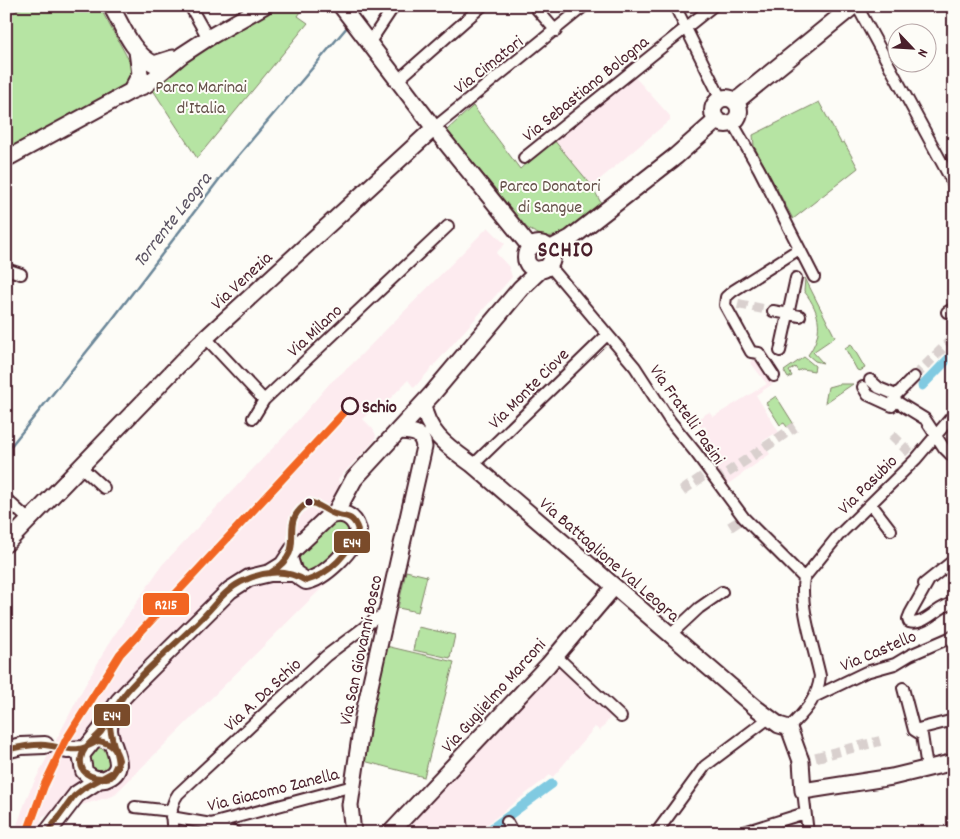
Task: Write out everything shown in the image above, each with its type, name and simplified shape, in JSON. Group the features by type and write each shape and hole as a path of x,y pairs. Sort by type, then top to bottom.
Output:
{"main road":[{"path":"724,121 713,108 728,100 855,6"},
{"path":"343,515 348,489 362,470 423,404 522,288 540,259 676,156 738,113 728,100"},
{"path":"77,794 85,756 120,701 230,590 249,578 270,573 292,560 328,516 343,515 356,524 358,530 357,537 351,547 317,579 306,581 292,560"},
{"path":"47,833 77,794 100,779 111,775 118,766 119,759 109,731 110,718"},
{"path":"85,756 104,742 114,748"},
{"path":"6,750 21,746 45,745"},
{"path":"85,756 94,778 100,779"}],"street":[{"path":"111,6 137,52 140,74 131,91"},
{"path":"190,6 208,38"},
{"path":"6,159 131,91 146,85 182,54 264,6"},
{"path":"341,6 434,128 540,259"},
{"path":"368,39 394,6"},
{"path":"398,80 482,6"},
{"path":"534,6 556,30"},
{"name":"Via Cimatori","path":"434,128 584,6"},
{"path":"674,6 687,29 688,36 728,100"},
{"name":"Via Sebastiano Bologna","path":"524,158 644,60 687,29 713,6"},
{"path":"855,6 954,185"},
{"path":"137,52 154,64 182,54"},
{"path":"724,121 759,169 814,278"},
{"name":"Via Venezia","path":"6,544 206,338 434,128"},
{"name":"Via Milano","path":"252,418 264,400 448,226"},
{"path":"774,376 759,354 752,352 725,305 726,297 799,248"},
{"name":"Via Fratelli Pasini","path":"540,259 635,367 670,421 744,518 804,578"},
{"path":"6,269 21,274"},
{"path":"780,351 796,278"},
{"path":"773,311 800,316"},
{"name":"Via Monte Ciove","path":"473,465 607,335"},
{"path":"206,338 264,400"},
{"path":"866,383 868,395 892,406 895,398 914,377"},
{"path":"895,398 925,419 934,435 954,458"},
{"name":"Via Battaglione Val Leogra","path":"423,404 425,417 431,429 446,445 473,465 669,636 769,718 784,728 789,728"},
{"name":"Via Pasubio","path":"804,578 838,536 916,458 954,414"},
{"path":"399,431 418,433 422,438 424,446 446,445"},
{"name":"Via San Giovanni Bosco","path":"353,833 350,805 363,717 424,446"},
{"path":"80,466 104,488"},
{"path":"6,499 29,520"},
{"path":"871,504 891,530"},
{"path":"908,607 922,586 954,560"},
{"path":"804,578 803,589 809,628 820,676 816,696 789,728 801,761 808,833"},
{"path":"929,580 912,610 909,622 914,624 922,621 948,604 954,603"},
{"name":"Via Guglielmo Marconi","path":"391,830 468,752 614,587"},
{"path":"669,636 699,608 722,592"},
{"name":"Via A. Da Schio","path":"171,814 178,794 326,656 387,613"},
{"name":"Via Castello","path":"816,696 866,672 895,664 910,655 954,636"},
{"path":"555,655 621,717"},
{"path":"903,688 914,730 922,735 927,768"},
{"path":"660,833 659,829 706,766 769,718"},
{"path":"914,730 954,720"},
{"path":"803,790 892,776 954,762"},
{"name":"Via Giacomo Zanella","path":"171,814 211,824 353,786"},
{"path":"135,807 171,814 174,833"},
{"path":"741,833 806,813"},
{"path":"237,817 242,833"},
{"path":"507,822 513,833"},
{"path":"211,824 237,833"}],"shaded area":[{"path":"633,75 670,116 670,120 592,186 553,139"},
{"path":"488,227 505,244 496,253 509,267 512,277 414,388 408,380 384,405 379,401 363,419 373,429 376,435 375,440 338,479 354,529 368,542 113,796 43,816 37,833 14,833 29,792 80,694 111,640 162,565 286,434 330,383 351,365"},
{"path":"758,357 774,383 756,395 780,434 776,437 774,434 762,442 770,454 724,487 712,469 718,464 704,443 707,441 702,434 706,428 705,426 702,428 695,421 709,412 713,417 767,384 750,362"},
{"path":"561,660 615,711 600,731 595,727 553,777 550,775 476,833 397,833"}],"green space":[{"path":"25,6 99,6 136,73 132,83 6,151 6,17"},
{"name":"Parco Marinai d'Italia","path":"272,6 305,6 298,16 308,23 197,158 151,87 206,45"},
{"path":"819,102 841,143 844,142 858,168 793,219 754,146 753,135"},
{"name":"Parco Donatori di Sangue","path":"473,106 520,169 553,139 592,186 601,203 568,232 549,236 539,234 527,228 447,130"},
{"path":"805,278 835,337 813,352 823,363 815,361 808,355 816,339 818,324 814,308 804,291"},
{"path":"851,344 865,368 860,371 857,370 845,348"},
{"path":"804,357 815,366 814,371 802,369 798,371 795,367 789,371 792,376 788,378 784,371"},
{"path":"839,384 853,384 825,403 828,387"},
{"path":"776,396 793,423 787,427 784,423 780,425 766,403"},
{"path":"344,522 350,528 350,537 315,573 306,576 296,563 298,558 333,524"},
{"path":"406,571 427,576 418,612 398,608"},
{"path":"418,627 455,635 450,658 413,650"},
{"path":"386,646 454,662 424,777 360,760"},
{"path":"99,748 107,751 110,759 107,767 99,770 91,767 88,759 91,751"}],"waterway":[{"name":"Torrente Leogra","path":"356,15 362,6"},
{"name":"Torrente Leogra","path":"6,452 108,325 227,169 348,26"},
{"path":"922,386 954,353"},
{"path":"485,833 552,784"}],"tunnel":[{"path":"738,304 773,311"},
{"path":"914,377 954,337"},
{"path":"715,481 795,427"},
{"path":"892,435 916,459"},
{"path":"682,491 709,472"},
{"path":"730,527 744,518"},
{"path":"801,761 880,741"}],"transit line":[{"name":"R215","path":"27,833 44,786 66,740 120,654 350,406"},
{"name":"E44","path":"110,718 110,731 118,767 111,777 90,776 83,770 81,765 82,755 86,747 101,732 121,700 128,690 225,594 235,585 266,573 290,574 306,581 315,578 338,561 350,547 358,530 356,524 346,516 334,514 309,502 299,511 294,519 292,545 289,554 283,563 270,573"},
{"name":"E44","path":"6,750 40,745 77,749 98,741 110,745 116,752 119,760 113,772 84,788 74,796 47,833"}],"place":[{"name":"Schio","path":"350,406"}],"district":[{"name":"SCHIO","path":"566,248"}]}
